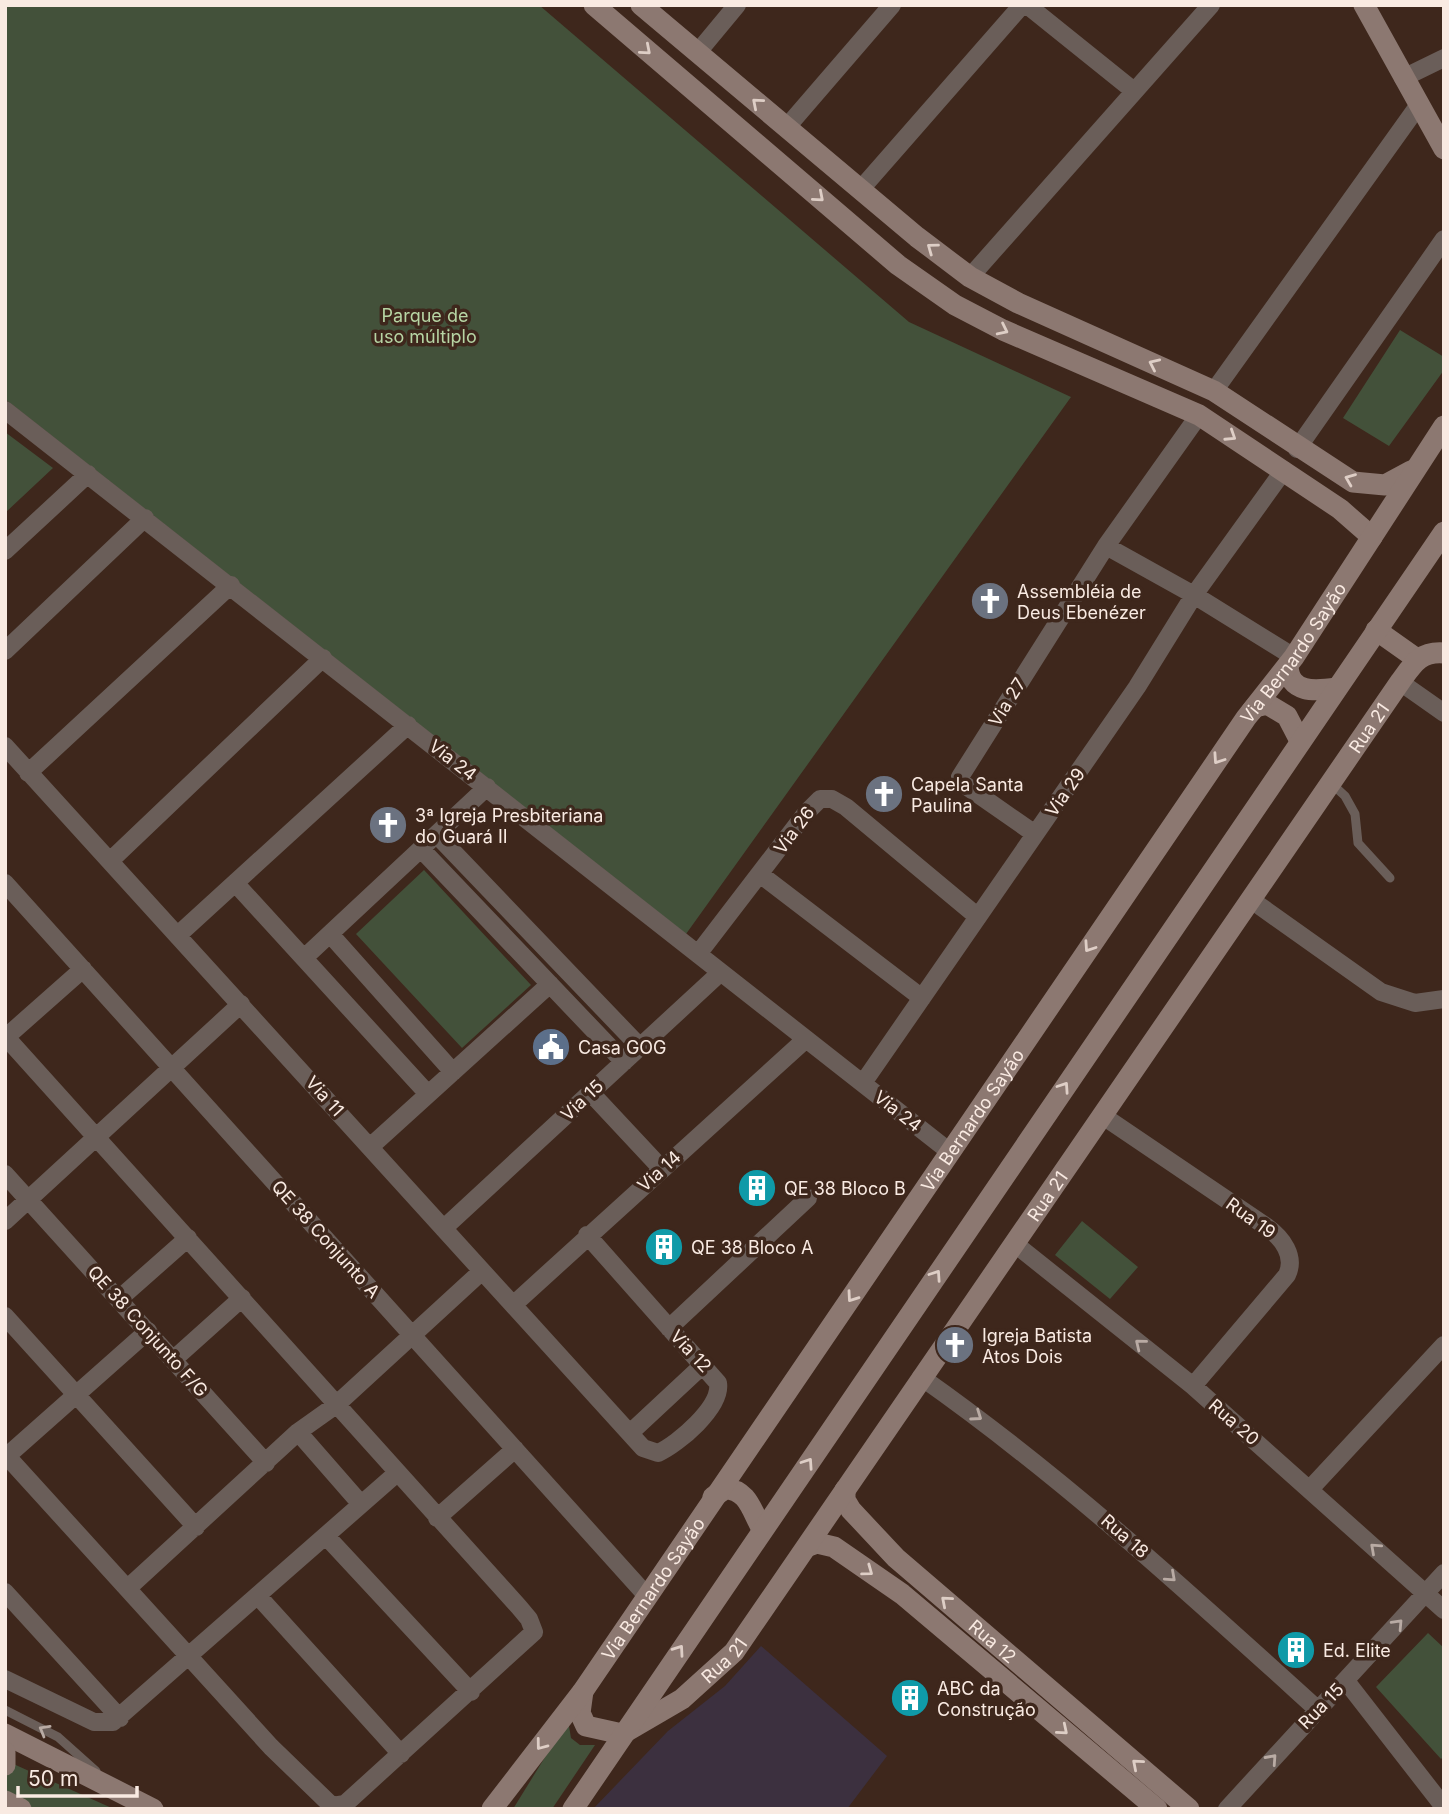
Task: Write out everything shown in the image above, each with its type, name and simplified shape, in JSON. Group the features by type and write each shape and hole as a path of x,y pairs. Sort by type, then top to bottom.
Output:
{"street":[{"path":"594,5 898,265 955,305 1003,330 1199,415 1340,509 1372,537"},
{"path":"641,5 860,190 970,277 1076,330 1214,391 1297,449 1353,482 1385,485 1413,470"},
{"path":"698,52 737,5"},
{"path":"786,128 892,5"},
{"path":"860,190 1025,5 1134,91"},
{"path":"970,277 1210,5"},
{"path":"1364,5 1444,149"},
{"path":"1404,78 1444,58"},
{"path":"1214,391 1419,106"},
{"path":"1297,449 1444,239"},
{"path":"1066,357 1074,345 1076,330"},
{"path":"1089,367 1101,340"},
{"name":"Via 24","path":"5,410 950,1152"},
{"name":"Via 27","path":"1035,834 962,783 960,777 1106,546 1199,415"},
{"name":"Via Bernardo Sayão","path":"492,1809 583,1691 1246,718 1291,661 1444,426"},
{"path":"1194,595 1284,470"},
{"path":"5,551 88,474"},
{"path":"5,651 145,518"},
{"path":"573,1809 648,1695 1444,532"},
{"path":"1106,546 1194,595 1291,661 1292,682 1300,688 1310,692 1337,688"},
{"path":"29,773 231,585"},
{"name":"Via 29","path":"863,1083 1138,687 1194,595"},
{"path":"1376,630 1417,659 1427,653 1444,653"},
{"path":"110,861 323,658"},
{"name":"Rua 21","path":"622,1734 682,1699 734,1652 1417,659"},
{"path":"1401,682 1444,713"},
{"path":"1246,718 1255,707 1272,705 1287,716 1300,741"},
{"path":"178,935 408,725"},
{"name":"Via 11","path":"5,746 643,1448"},
{"path":"304,958 487,787"},
{"name":"Via 26","path":"698,954 815,802 832,799 846,807 978,917"},
{"path":"437,835 639,1047"},
{"path":"421,849 624,1062"},
{"path":"761,875 922,998"},
{"name":"QE 38 Conjunto A","path":"5,883 647,1596"},
{"path":"236,884 428,1094"},
{"path":"1250,899 1381,992 1415,1003 1444,999"},
{"path":"330,934 453,1072"},
{"path":"83,969 6,1037 529,1619 534,1629 531,1637 345,1804 335,1807 329,1804 278,1755 129,1587 6,1455 148,1331"},
{"name":"Via 15","path":"444,1228 721,972"},
{"path":"370,1147 550,984"},
{"path":"5,1221 241,1004"},
{"name":"Via 14","path":"513,1304 806,1039"},
{"path":"590,1093 662,1168"},
{"name":"Rua 19","path":"1103,1116 1276,1234 1290,1261 1287,1275 1193,1386"},
{"name":"QE 38 Conjunto F/G","path":"5,1174 266,1463"},
{"path":"669,1328 808,1198"},
{"name":"Via 12","path":"587,1235 718,1383 715,1404 667,1449 653,1453 643,1448"},
{"path":"119,1299 188,1238"},
{"name":"Rua 20","path":"1015,1244 1193,1386 1444,1610"},
{"path":"129,1587 298,1432 336,1405 482,1271"},
{"path":"173,1359 242,1298"},
{"path":"5,1316 195,1527"},
{"path":"1310,1489 1444,1345"},
{"path":"630,1433 703,1365"},
{"name":"Rua 18","path":"921,1377 992,1427 1078,1495 1317,1709"},
{"path":"298,1432 360,1503"},
{"path":"437,1518 515,1449"},
{"path":"112,1721 259,1597 360,1503 397,1473"},
{"path":"713,1497 725,1489 741,1494 751,1506 762,1530"},
{"name":"Rua 12","path":"845,1490 845,1500 851,1510 896,1558 1189,1809"},
{"path":"326,1536 471,1692"},
{"name":"Rua 12","path":"808,1546 817,1543 834,1547 902,1594 1157,1809"},
{"name":"Rua 15","path":"1227,1809 1444,1573"},
{"path":"5,1592 112,1721"},
{"path":"259,1597 401,1754"},
{"path":"5,1679 112,1721"},
{"path":"1346,1681 1438,1785 1444,1807"},
{"path":"583,1691 580,1713 586,1726 622,1734"},
{"path":"648,1695 682,1699"},
{"path":"5,1734 153,1809"},
{"path":"5,1752 5,1765"},
{"path":"5,1801 21,1809"},
{"path":"1189,1809 1210,1809"}],"lane":[{"path":"1330,783 1345,796 1355,814 1358,843 1390,878"},
{"path":"5,1710 58,1738 115,1789"}],"shaded area":[{"path":"761,1646 887,1756 847,1809 593,1809 668,1731 725,1686"}],"green space":[{"name":"Parque de uso múltiplo","path":"5,5 539,5 909,322 1071,397 686,934 5,399"},
{"path":"1400,330 1444,357 1444,370 1389,446 1343,418"},
{"path":"5,432 53,468 5,513"},
{"path":"424,870 531,985 462,1048 356,934"},
{"path":"1082,1221 1138,1267 1110,1299 1055,1255"},
{"path":"1428,1633 1444,1648 1444,1756 1441,1759 1376,1687"},
{"path":"568,1720 571,1738 580,1745 595,1745 552,1809 513,1809"},
{"path":"9,1762 114,1809 31,1809 5,1795 5,1769"}],"place":[{"name":"Assembléia de Deus Ebenézer","path":"990,601"},
{"name":"Capela Santa Paulina","path":"884,794"},
{"name":"3ª Igreja Presbiteriana do Guará II","path":"388,825"},
{"name":"Casa GOG","path":"551,1047"},
{"name":"QE 38 Bloco B","path":"757,1188"},
{"name":"QE 38 Bloco A","path":"664,1247"},
{"name":"Igreja Batista Atos Dois","path":"955,1345"},
{"name":"Ed. Elite","path":"1296,1650"},
{"name":"ABC da Construção","path":"910,1698"}]}
